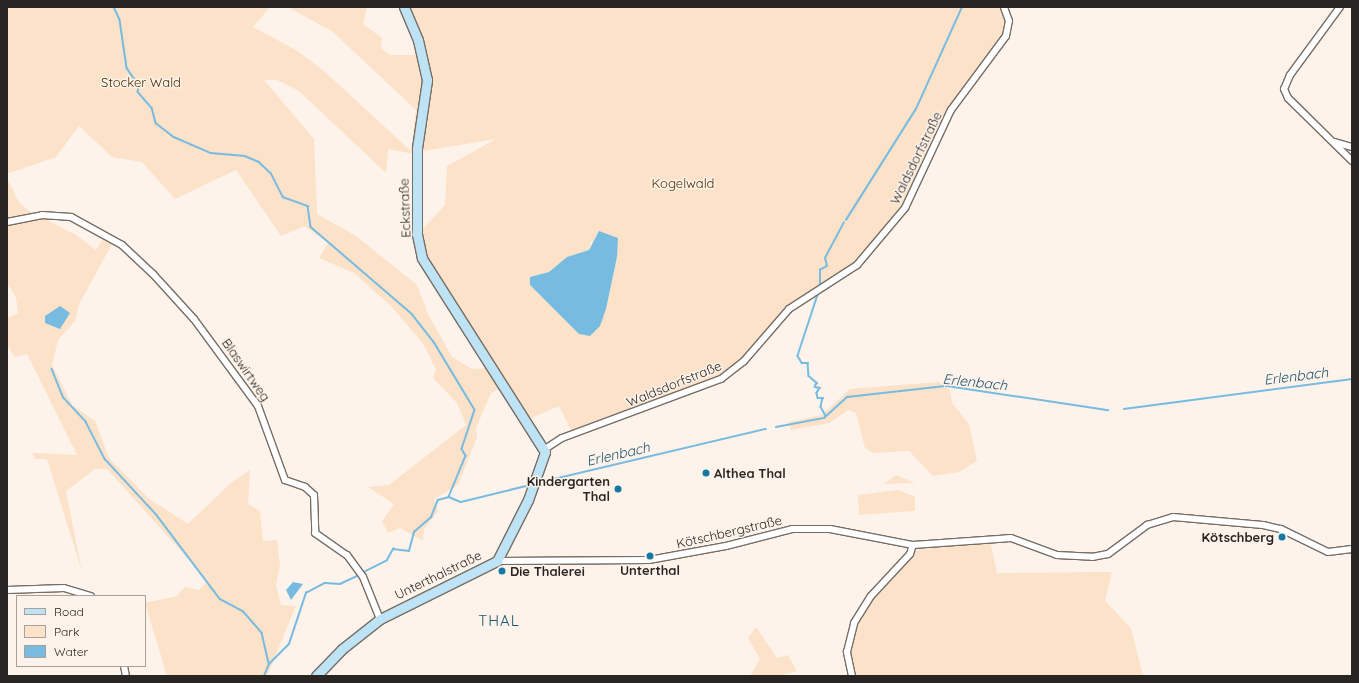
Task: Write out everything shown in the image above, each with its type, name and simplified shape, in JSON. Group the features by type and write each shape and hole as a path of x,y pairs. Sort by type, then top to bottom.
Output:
{"street":[{"name":"Eckstraße","path":"404,7 420,46 427,80 417,144 417,234 422,258 436,284 545,449"},
{"name":"Waldsdorfstraße","path":"545,449 562,438 720,379 744,361 790,309 856,265 905,208 951,110 1006,36 1009,21 1004,7"},
{"path":"1340,7 1290,75 1284,89 1288,98 1352,161"},
{"path":"1334,142 1352,147"},
{"name":"Blaswirtweg","path":"7,222 42,215 71,217 133,254 194,319 224,357 258,406 285,480 304,487 314,495 315,533 347,555 363,577 380,619"},
{"name":"Unterthalstraße","path":"316,676 342,649 380,619 496,561 534,484 545,449"},
{"name":"Kötschbergstraße","path":"496,561 649,560 726,546 792,529 830,529 913,544 1001,537 1019,539 1057,555 1097,556 1108,554 1147,525 1173,517 1263,525 1281,529 1328,552 1352,549"},
{"path":"852,676 846,652 854,623 871,596 910,554 913,544"},
{"path":"7,590 64,588 88,595"}],"green space":[{"name":"Stocker Wald","path":"7,7 270,7 253,27 296,50 324,71 411,151 416,110 333,32 288,7 367,7 363,24 382,38 381,48 390,55 420,55 425,80 414,154 388,149 386,173 299,91 277,80 264,80 314,139 317,214 356,236 417,285 428,314 452,357 472,369 487,368 499,389 491,393 476,428 477,437 458,485 434,499 438,511 424,529 423,541 400,528 388,533 382,521 394,504 368,487 389,485 466,425 457,403 433,378 436,369 424,345 392,307 354,273 319,258 328,243 305,226 281,236 236,170 175,199 142,162 112,157 79,126 56,157 7,174"},
{"name":"Kogelwald","path":"407,7 1003,7 1008,15 1005,35 958,97 904,206 856,264 798,300 742,360 719,377 572,432 559,406 529,419 428,265 420,232 445,205 447,166 496,139 418,152 428,94","holes":["591,241 617,257 606,309 550,304 530,285 530,277 549,272 567,257 589,250"]},
{"path":"7,178 18,201 29,211 76,235 96,250 102,240 112,244 79,304 75,321 58,340 52,365 72,405 95,421 109,458 148,498 188,524 232,482 250,470 248,504 260,511 263,541 277,540 280,565 276,585 281,605 296,606 267,676 167,676 146,603 177,596 185,587 199,590 208,581 107,469 95,469 66,491 82,572 47,459 35,459 32,453 77,455 27,354 15,357 7,345 7,318 18,313 16,297 7,283"},
{"path":"939,382 950,390 952,403 969,424 977,461 959,472 933,476 909,451 873,453 865,448 856,413 848,410 830,423 791,430 788,422 822,415 850,389"},
{"path":"896,475 915,483 884,484"},
{"path":"898,490 915,497 915,511 859,515 858,495"},
{"path":"990,541 997,573 1112,572 1105,601 1131,628 1143,676 855,676 850,658 857,627 873,598 917,550"},
{"path":"756,627 777,658 788,655 797,671 779,676 750,676 760,659 748,638"}],"water":[{"path":"599,231 618,238 617,257 606,309 600,326 590,336 579,334 530,285 530,277 549,272 567,257 589,250"},
{"path":"60,306 70,313 60,329 45,323 45,316"},
{"path":"293,582 303,584 291,600 286,590"}],"waterway":[{"path":"114,7 120,20 127,68 139,86 138,92 152,108 156,123 174,137 211,153 245,156 259,162 271,173 283,197 308,206 311,227 412,314 434,342 475,410 462,449 466,456 449,497"},
{"path":"846,220 916,109 962,7"},
{"path":"820,286 820,270 827,266 825,258 844,223"},
{"path":"818,295 798,356 802,363 808,363 809,376 817,383 815,387 820,388 817,393 818,398 823,398 821,407 826,416"},
{"path":"52,369 64,398 86,422 105,459 156,514 220,599 243,611 262,633 269,664"},
{"name":"Erlenbach","path":"1124,409 1352,379"},
{"name":"Erlenbach","path":"776,427 824,418 847,397 947,386 1108,410"},
{"name":"Erlenbach","path":"537,483 766,429"},
{"name":"Erlenbach","path":"362,573 387,560 393,549 409,551 414,532 431,517 438,500 449,497 461,502 530,485"},
{"name":"Erlenbach","path":"264,676 269,664 289,644 306,593 325,583 340,584 359,575"}],"place":[{"name":"Althea Thal","path":"706,473"},
{"name":"Kindergarten Thal","path":"618,489"},
{"name":"Kötschberg","path":"1282,537"},
{"name":"Unterthal","path":"650,556"},
{"name":"Die Thalerei","path":"502,571"}],"district":[{"name":"THAL","path":"499,621"}]}
